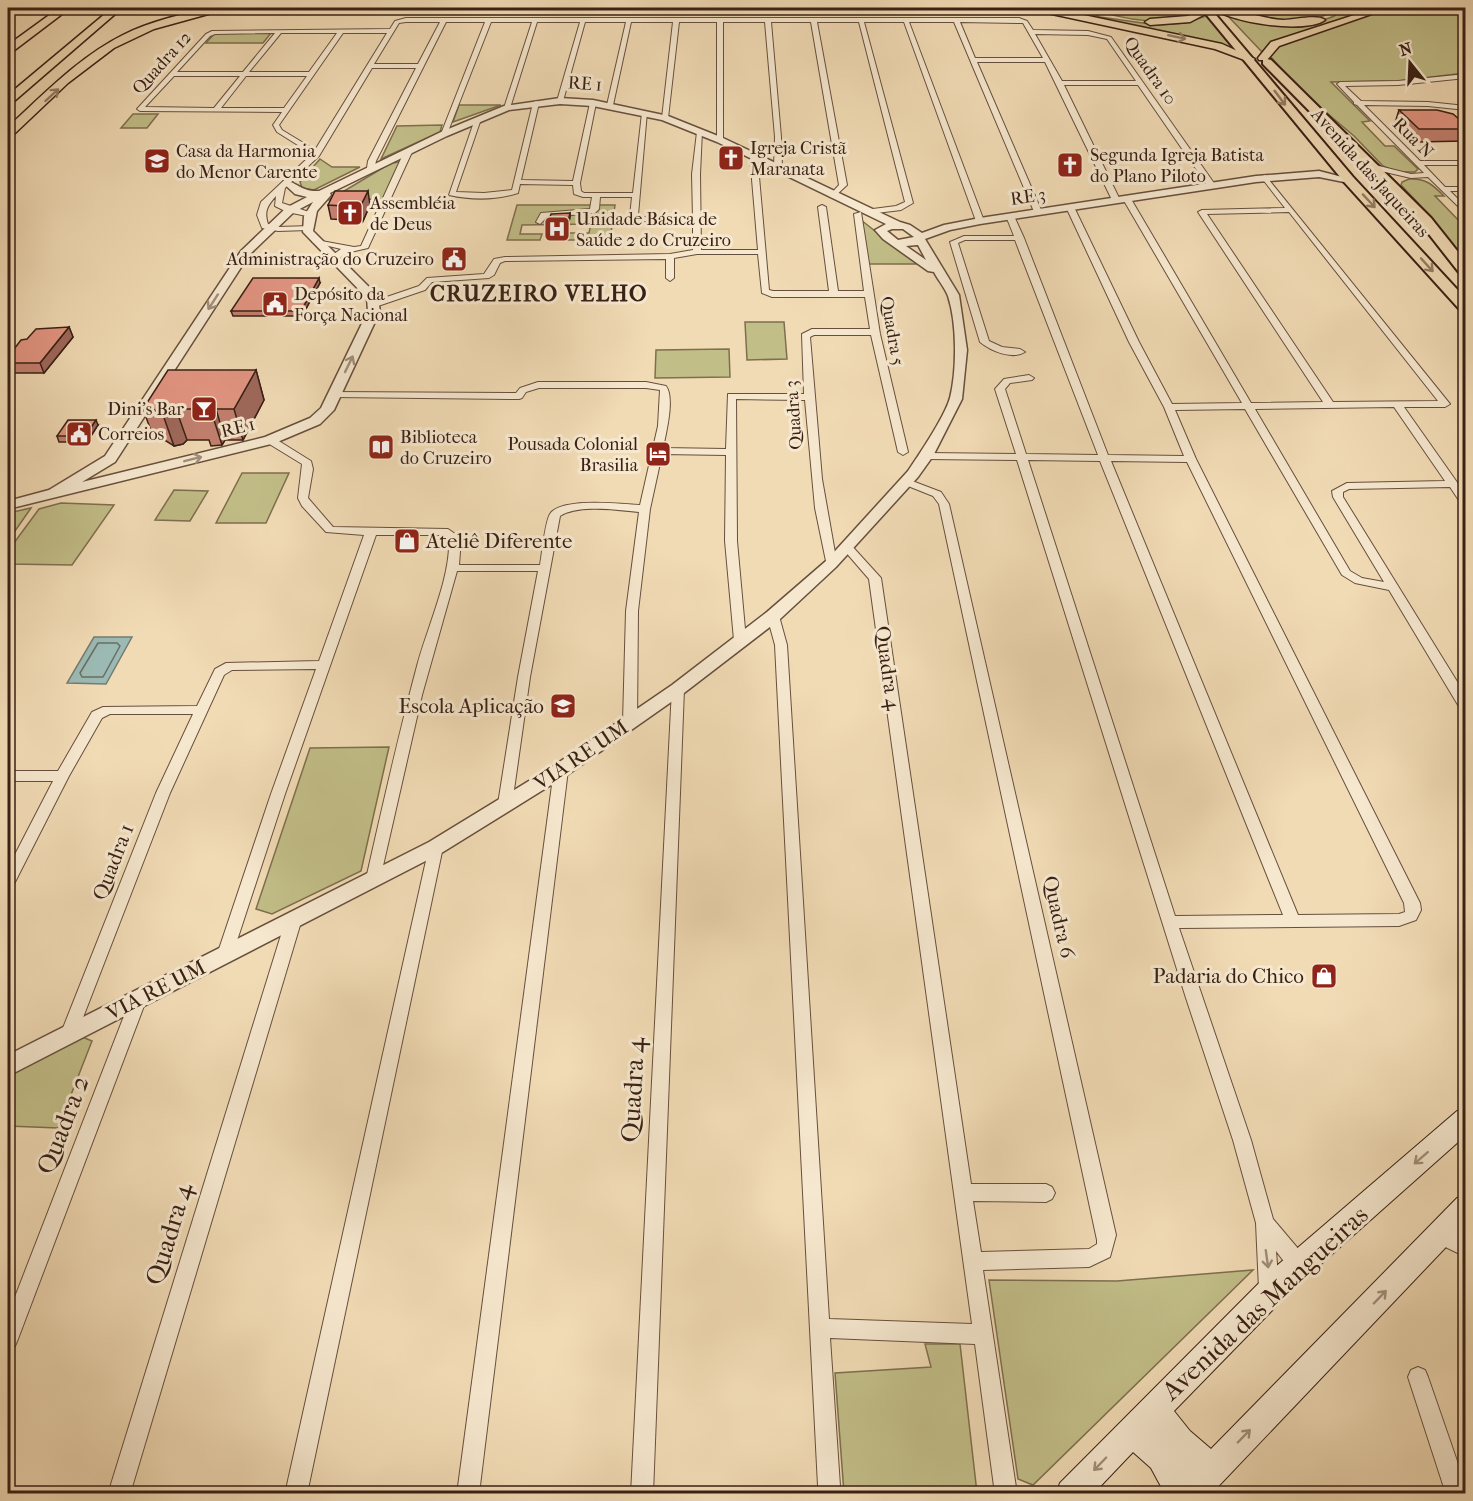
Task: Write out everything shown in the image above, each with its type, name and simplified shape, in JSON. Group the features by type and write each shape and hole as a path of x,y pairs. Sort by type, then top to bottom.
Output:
{"highway":[{"path":"12,47 56,21 65,8"},
{"path":"8,101 65,43 117,8"},
{"path":"8,133 97,56 128,37 176,20 225,8"},
{"path":"1038,8 1256,56 1275,44 1384,8"},
{"path":"1088,8 1105,16 1155,23 1190,19 1212,8 1244,17 1281,22 1316,21 1334,15 1336,11"},
{"path":"82,24 102,20"},
{"path":"12,47 41,39"}],"main road":[{"path":"1212,8 1256,56"},
{"path":"1212,8 1240,33"},
{"name":"Avenida das Jaqueiras","path":"1256,56 1295,117 1348,180 1466,308"},
{"name":"Avenida das Jaqueiras","path":"1256,56 1325,119 1426,221 1466,272"},
{"path":"1295,117 1308,115 1325,119"},
{"path":"1389,222 1406,226 1426,221"},
{"name":"Avenida das Mangueiras","path":"1071,1494 1268,1294 1466,1119"},
{"path":"1189,1494 1213,1468 1453,1241 1466,1207"},
{"path":"1155,1407 1173,1437 1194,1457 1213,1468"},
{"path":"1128,1434 1144,1439 1163,1459 1176,1479 1181,1494"}],"street":[{"path":"308,228 265,226 261,214 264,204 316,154 397,22 406,20 1020,20 1025,22 1060,83 1121,200 1249,406 1346,573 1359,580 1394,587"},
{"path":"370,168 444,20"},
{"path":"444,134 489,20"},
{"path":"507,108 535,20"},
{"path":"560,101 583,20"},
{"path":"610,105 629,20"},
{"path":"665,118 676,20"},
{"path":"720,20 720,140"},
{"path":"768,20 778,137 778,167"},
{"path":"814,20 843,185 833,196"},
{"path":"861,20 909,203 898,208 863,213"},
{"path":"906,20 980,221"},
{"path":"956,20 1038,212"},
{"name":"Quadra 12","path":"287,110 140,110 210,33 228,31 392,31"},
{"path":"215,110 280,31"},
{"path":"316,154 277,129 276,125 341,31"},
{"name":"Quadra 10","path":"1030,32 1083,32 1107,37 1212,186"},
{"path":"972,60 1046,60"},
{"path":"371,66 420,66"},
{"path":"173,74 313,74"},
{"path":"1398,83 1466,76"},
{"path":"1060,83 1139,83"},
{"path":"1398,83 1405,90"},
{"name":"Rua N","path":"1398,83 1343,84 1340,86 1466,212"},
{"path":"1412,97 1419,104"},
{"name":"RE 1","path":"52,495 110,459 245,253 290,210 370,168 507,108 560,101 593,103 665,118 778,167 863,213 901,226"},
{"path":"478,119 453,194 511,193 517,182 536,103"},
{"path":"593,103 576,183 578,194 635,195"},
{"path":"1356,103 1419,104 1466,108"},
{"path":"645,113 633,214 635,217 696,220"},
{"path":"697,252 696,174 700,132"},
{"path":"333,259 344,251 364,248 408,152"},
{"name":"RE 3","path":"1263,179 1320,164 1326,152"},
{"path":"754,156 764,290 767,293 868,294"},
{"path":"1416,163 1466,163"},
{"path":"1371,166 1411,176"},
{"name":"RE 3","path":"901,226 948,227 1263,179 1320,174 1348,180"},
{"path":"1388,184 1411,176 1429,175"},
{"path":"1170,407 1445,404 1291,210 1263,179"},
{"path":"517,182 576,183"},
{"path":"286,185 303,194 320,194"},
{"path":"286,185 277,201 282,207 309,215 308,228 316,242 374,301 422,288 435,278 486,276 491,273 497,261 505,259 762,252"},
{"name":"RE 1","path":"309,215 316,203 333,189"},
{"path":"1443,189 1466,189"},
{"path":"540,222 544,215 592,211 595,209 596,195"},
{"path":"822,207 834,294"},
{"path":"1070,207 1134,342 1170,407 1191,459 1412,903 1413,910 1411,916 1399,920 1171,922"},
{"path":"1291,210 1202,212 1330,405"},
{"name":"RE 1","path":"863,213 897,243"},
{"name":"Quadra 5","path":"863,213 868,294 888,397 903,452"},
{"path":"1010,216 1104,457 1293,922"},
{"path":"880,230 901,226 911,229 920,239"},
{"name":"RE 3","path":"897,243 920,239 948,227"},
{"path":"1020,238 964,238 954,242 986,342 1000,350 1020,352"},
{"name":"VIA RE UM","path":"8,1066 436,847 561,770 678,689 773,616 831,564 907,482 926,456 956,399 961,350 953,294 920,239"},
{"path":"316,242 354,249"},
{"name":"VIA RE UM","path":"897,243 939,274"},
{"path":"670,256 670,278"},
{"name":"RE 1","path":"8,506 270,440 315,421 327,410 374,311 374,301"},
{"name":"Quadra 3","path":"831,564 820,519 805,336 807,334 877,332"},
{"path":"1029,378 1007,381 1000,389 1194,998 1242,1140 1264,1223 1270,1282 1268,1294"},
{"path":"334,394 519,396 529,387 538,385 657,386 663,388 665,392 663,426 645,509 632,611 630,722"},
{"path":"740,640 731,541 731,396 810,398"},
{"path":"1397,405 1466,503"},
{"path":"270,440 307,463 303,498 330,530 448,532 455,538 456,545 451,568 421,678 373,879"},
{"path":"657,451 730,452"},
{"path":"926,456 1191,459"},
{"path":"110,459 109,466 113,470 136,473"},
{"name":"Quadra 6","path":"907,482 937,494 944,504 1107,1235 1103,1254 1089,1258 972,1261"},
{"path":"1452,484 1347,486 1336,491 1466,707"},
{"path":"505,804 544,568 555,515 558,511 575,507 645,509"},
{"path":"225,955 278,794 371,532"},
{"name":"Quadra 4","path":"847,547 875,578 982,1334 1009,1491"},
{"path":"451,568 544,568"},
{"path":"773,616 781,645 829,1486 827,1494"},
{"name":"Quadra 1","path":"69,1033 163,793 219,672 225,667 324,665"},
{"name":"Quadra 4","path":"642,1494 678,689"},
{"path":"8,882 62,776 100,712 108,710 203,710"},
{"path":"468,1494 561,770"},
{"path":"8,776 62,776"},
{"path":"296,1494 436,847"},
{"name":"Quadra 4","path":"118,1494 293,922"},
{"name":"Quadra 2","path":"8,1339 139,998"},
{"path":"962,1192 1046,1193"},
{"path":"1264,1223 1299,1265"},
{"path":"819,1328 982,1334"},
{"path":"1418,1377 1457,1494"}],"shaded area":[{"path":"1043,8 1082,8 1100,17 1157,25 1185,23 1206,16 1238,51 1212,43"},
{"path":"1094,8 1197,9 1190,16 1179,20 1148,21 1116,16"},
{"path":"1223,8 1328,8 1330,11 1328,14 1303,21 1276,21 1248,16"},
{"path":"1337,8 1378,8 1273,43 1262,52 1225,13 1265,20 1298,22 1326,19 1336,15"},
{"path":"1390,8 1465,8 1465,73 1398,81 1331,82 1370,121 1362,122 1385,146 1394,146 1418,169 1415,172 1397,172 1383,166 1354,136 1301,91 1270,56 1274,48 1284,43"},
{"path":"215,33 271,33 263,43 206,43"},
{"path":"459,105 501,105 453,122"},
{"path":"133,114 158,114 147,128 121,128"},
{"path":"442,125 440,132 381,159 397,126"},
{"path":"320,159 332,167 360,167 314,190 302,188 300,182"},
{"path":"400,162 384,199 329,200 391,163"},
{"path":"1409,179 1425,181 1436,189 1444,196 1435,196 1465,227 1465,266 1433,219 1401,185"},
{"path":"517,205 615,205 610,240 558,240 559,233 589,233 591,224 522,225 520,234 542,234 540,240 507,240"},
{"path":"861,220 917,264 868,264"},
{"path":"745,322 784,322 787,359 747,360"},
{"path":"729,349 730,377 655,378 656,350"},
{"path":"242,473 289,473 266,523 216,523"},
{"path":"174,490 208,491 190,521 155,520"},
{"path":"61,503 114,505 72,565 8,564 8,551 39,509"},
{"path":"31,508 8,541 8,513"},
{"path":"389,747 361,871 272,914 256,909 310,748"},
{"path":"80,1036 92,1041 58,1128 8,1126 8,1074"},
{"path":"1253,1270 1033,1485 1018,1479 989,1280 1117,1281"},
{"path":"925,1344 960,1344 977,1493 844,1493 835,1373 931,1367"}],"water":[{"path":"94,637 132,637 106,684 67,683"}],"building":[{"path":"1399,110 1437,110 1453,114 1466,125 1466,129 1419,129"},
{"path":"335,191 368,191 360,207 328,205"},
{"path":"570,213 566,230 546,230 551,214"},
{"name":"Depósito da Força Nacional","path":"253,278 319,278 301,311 231,311"},
{"path":"69,327 40,363 8,363 8,357 21,340 27,339 36,329"},
{"path":"168,370 256,370 234,409 216,409 212,414 201,415 200,409 176,409 172,414 163,415 153,409 143,409"},
{"path":"68,420 96,420 85,436 57,436"}],"place":[{"name":"Igreja Cristã Maranata","path":"731,158"},
{"name":"Casa da Harmonia do Menor Carente","path":"157,161"},
{"name":"Segunda Igreja Batista do Plano Piloto","path":"1070,165"},
{"name":"Assembléia de Deus","path":"350,213"},
{"name":"Unidade Básica de Saúde 2 do Cruzeiro","path":"557,229"},
{"name":"Administração do Cruzeiro","path":"454,259"},
{"name":"Depósito da Força Nacional","path":"275,304"},
{"name":"Dini’s Bar","path":"204,409"},
{"name":"Correios","path":"79,434"},
{"name":"Biblioteca do Cruzeiro","path":"381,447"},
{"name":"Pousada Colonial Brasilia","path":"658,454"},
{"name":"Ateliê Diferente","path":"407,541"},
{"name":"Escola Aplicação","path":"563,706"},
{"name":"Padaria do Chico","path":"1324,976"}],"district":[{"name":"CRUZEIRO VELHO","path":"539,294"}]}
